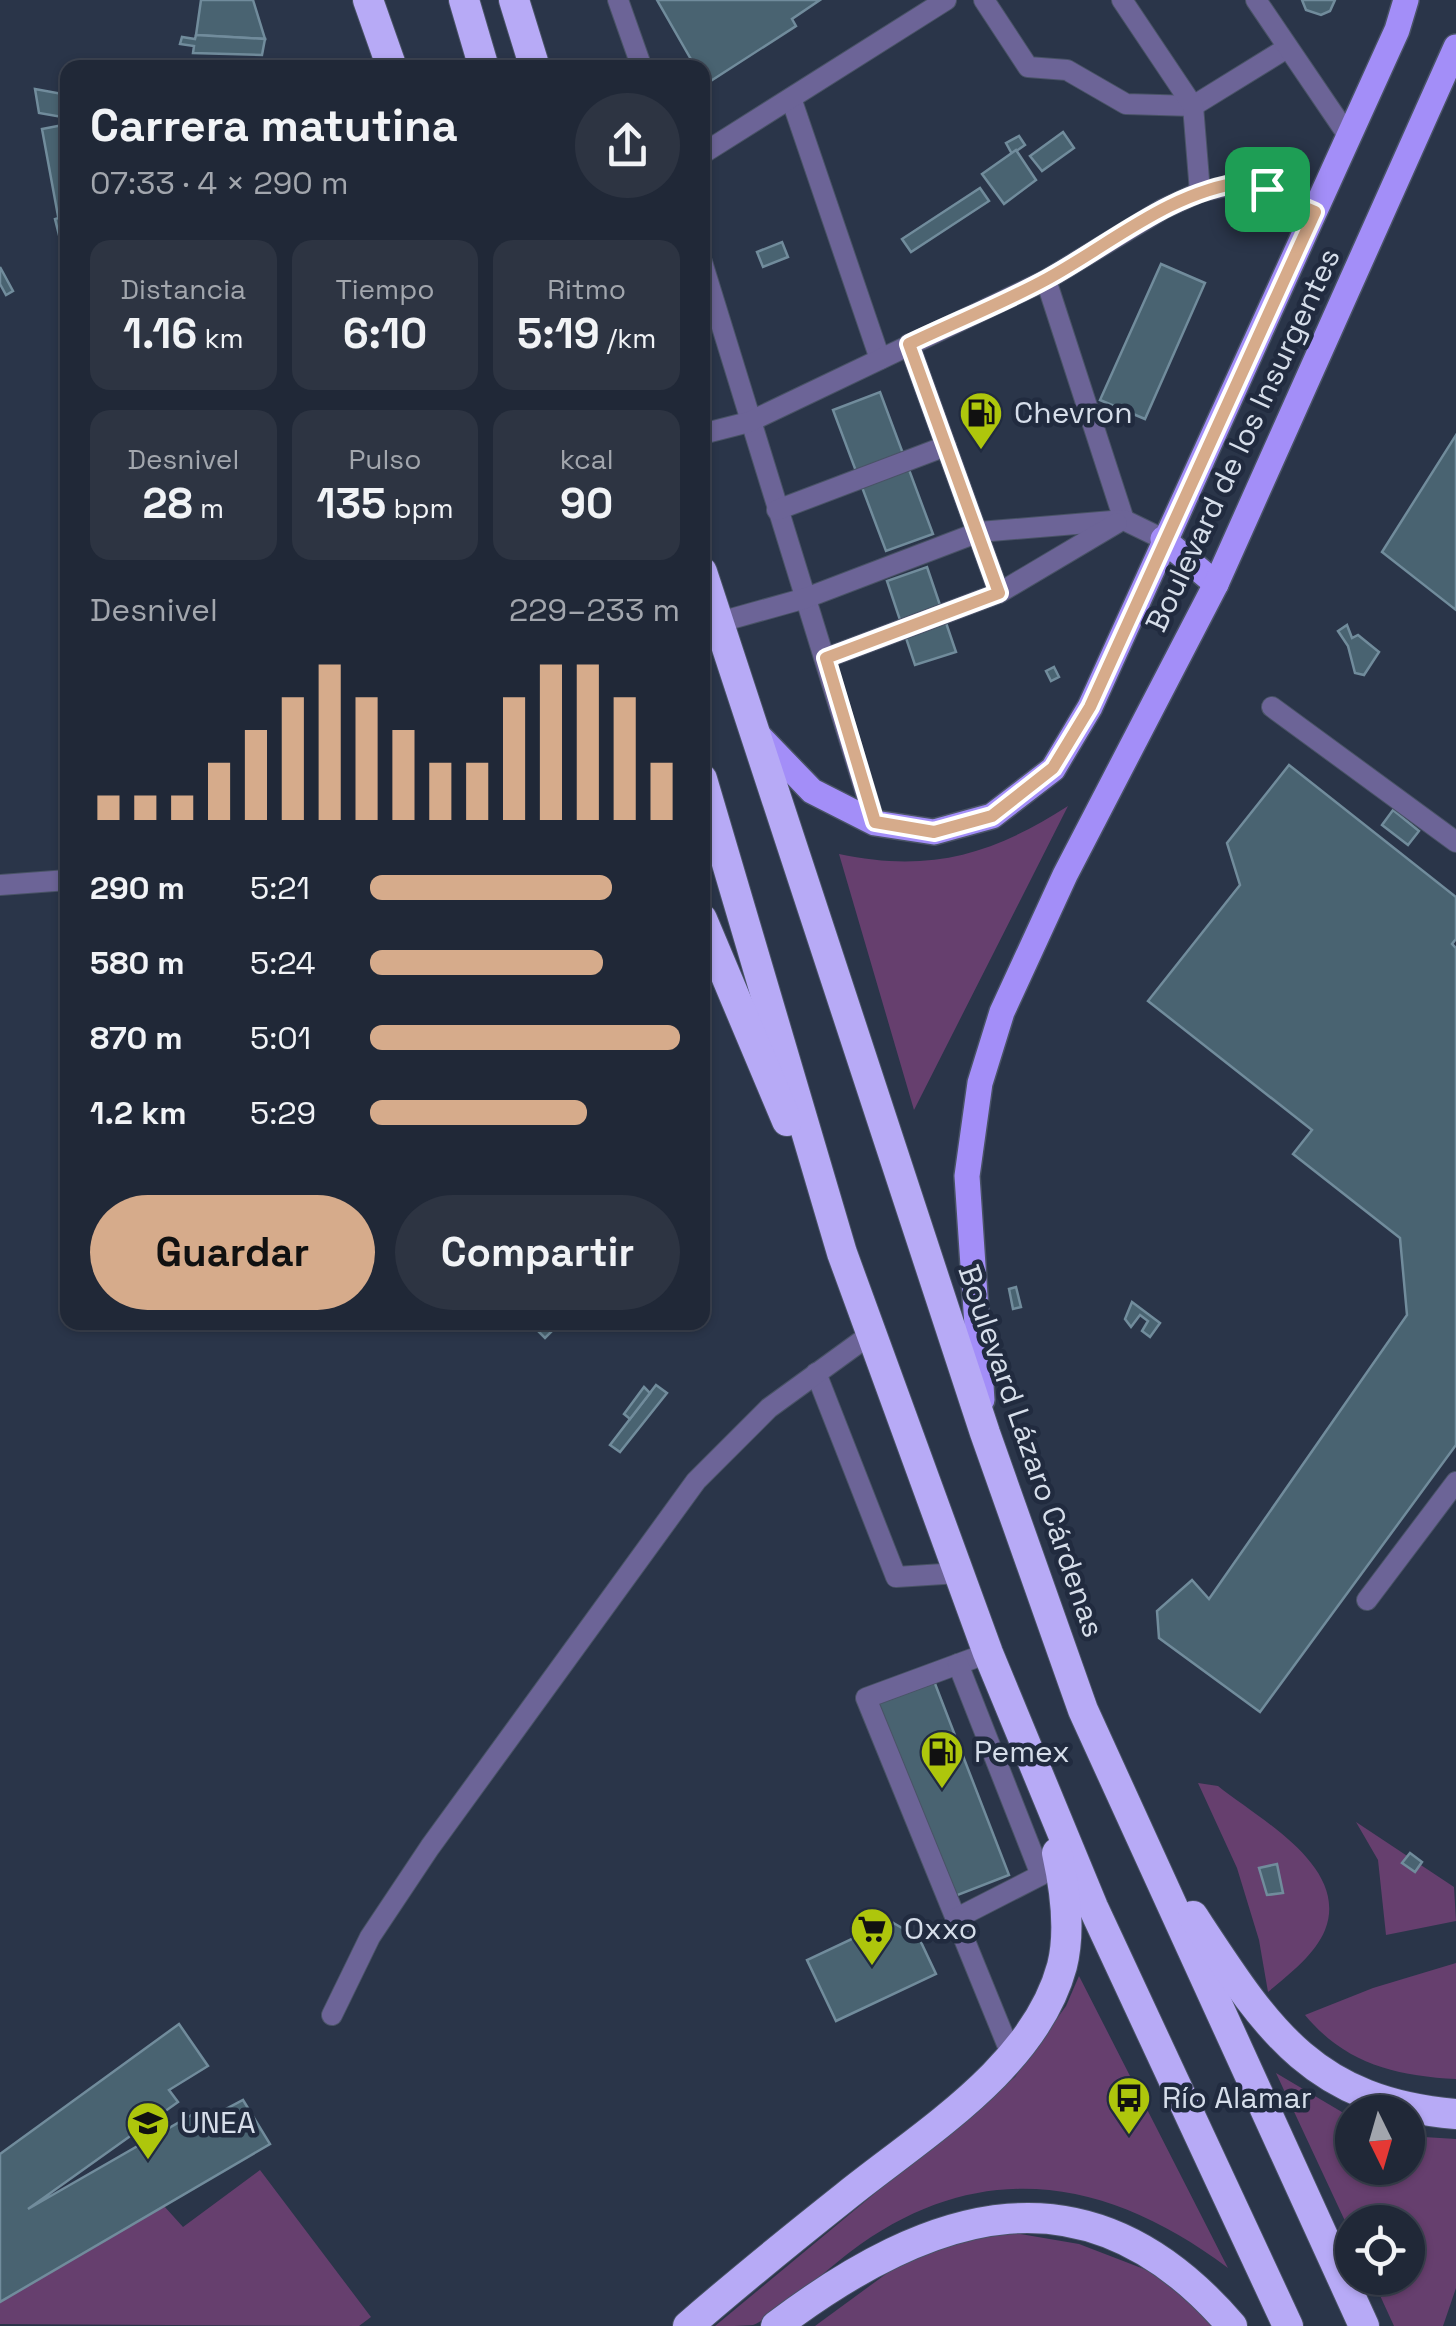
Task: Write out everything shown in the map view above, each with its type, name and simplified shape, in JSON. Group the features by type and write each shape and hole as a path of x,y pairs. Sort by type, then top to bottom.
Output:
{"highway":[{"path":"368,0 389,60"},
{"path":"464,0 482,60"},
{"path":"514,0 533,60"},
{"name":"Boulevard Lázaro Cárdenas","path":"710,594 985,1433 1084,1710 1364,2326"},
{"path":"710,806 842,1254"},
{"path":"710,938 842,1254 988,1653 1093,1907 1288,2326"},
{"path":"688,2326 937,2123 1011,2054 1042,2012 1062,1966 1066,1936 1058,1856 1003,1689"},
{"path":"1084,1710 1185,1904 1274,2034 1336,2082 1400,2106 1456,2114"},
{"path":"776,2326 858,2270 913,2241 951,2226 1045,2217 1086,2225 1156,2256 1203,2293 1232,2326"}],"main road":[{"name":"Boulevard de los Insurgentes","path":"758,735 812,791 875,822 934,832 992,816 1053,768 1090,707 1397,30 1406,0"},
{"name":"Boulevard de los Insurgentes","path":"985,1433 967,1196 970,1129 1002,1012 1065,876 1216,584 1456,47"},
{"path":"1163,539 1216,584"}],"lane":[{"path":"618,0 639,60"},
{"path":"710,149 792,101 946,0"},
{"path":"984,0 1028,67 1067,70 1126,104 1193,106 1286,48"},
{"path":"1122,0 1193,106 1200,192"},
{"path":"1256,0 1349,136"},
{"path":"792,101 880,359"},
{"path":"710,432 748,422 1046,280 1163,209 1200,192 1245,182 1315,212"},
{"path":"1046,280 1124,520"},
{"path":"710,290 875,822"},
{"path":"909,344 999,593"},
{"path":"777,510 946,446"},
{"path":"826,658 999,593 1124,520"},
{"path":"720,622 806,598 979,532 1124,520 1163,539"},
{"path":"1272,707 1456,842"},
{"path":"0,885 60,881"},
{"path":"332,2015 370,1937 430,1847 696,1481 733,1439 871,1334"},
{"path":"816,1373 896,1577 958,1574"},
{"path":"1367,1600 1456,1482"},
{"path":"988,1653 866,1698 1011,2054"},
{"path":"954,1919 1041,1876 958,1664"}],"shaded area":[{"path":"1068,806 914,1110 839,854 902,861 959,856 1013,837"},
{"path":"1198,1783 1218,1786 1276,1829 1313,1865 1325,1886 1329,1907 1325,1930 1315,1948 1268,1992 1259,1940 1237,1868"},
{"path":"1356,1822 1454,1887 1456,1921 1386,1935 1378,1860"},
{"path":"1456,1963 1456,2079 1372,2064 1337,2045 1305,2015 1373,1988"},
{"path":"1079,1976 1228,2268 1182,2237 1136,2213 1089,2197 1042,2190 994,2190 946,2201 898,2221 753,2325 715,2326 1015,2077 1066,2006"},
{"path":"1276,2073 1335,2108 1335,2185 1425,2185 1425,2137 1456,2139 1456,2288 1443,2326 1394,2326 1380,2295 1425,2295 1425,2205 1338,2205"},
{"path":"260,2170 371,2317 359,2326 0,2324 0,2302 164,2206 183,2227"},
{"path":"1015,2233 1079,2244 1157,2274 1215,2326 815,2326 901,2263 959,2241"}],"building":[{"path":"201,0 253,0 265,39 196,35"},
{"path":"657,0 820,0 792,19 796,26 710,81 710,60 691,60"},
{"path":"1302,0 1335,0 1330,11 1321,15 1306,10"},
{"path":"196,35 265,39 262,55 193,53 194,46 180,44 182,37 195,39"},
{"path":"35,89 60,94 60,117 39,113"},
{"path":"60,126 60,216 58,216 42,129"},
{"path":"1063,132 1074,148 1042,171 1030,156"},
{"path":"1019,136 1025,145 1012,154 1006,143"},
{"path":"1016,150 1036,180 1004,204 982,174"},
{"path":"980,188 989,201 911,252 902,239"},
{"path":"782,242 788,257 763,267 757,252"},
{"path":"1161,264 1205,283 1145,419 1100,400"},
{"path":"0,267 13,291 6,295 0,284"},
{"path":"880,392 933,534 886,551 833,410"},
{"path":"1456,435 1456,610 1382,552"},
{"path":"927,567 956,652 915,665 887,581"},
{"path":"1347,625 1352,638 1358,635 1379,652 1364,675 1355,673 1348,646 1338,631"},
{"path":"1054,667 1059,677 1051,681 1046,671"},
{"path":"1289,765 1456,897 1456,939 1452,944 1456,948 1456,1445 1260,1712 1159,1638 1157,1611 1192,1580 1209,1599 1407,1315 1400,1238 1293,1154 1312,1130 1148,1001 1240,885 1227,843"},
{"path":"1393,810 1419,831 1408,845 1382,825"},
{"path":"1016,1287 1021,1307 1013,1309 1009,1289"},
{"path":"1132,1302 1160,1323 1150,1337 1142,1331 1148,1321 1140,1315 1131,1327 1125,1319"},
{"path":"539,1330 553,1330 545,1338"},
{"path":"656,1385 667,1393 620,1452 610,1445"},
{"path":"644,1387 650,1393 630,1419 624,1414"},
{"name":"Pemex","path":"934,1681 1009,1875 950,1898 876,1704"},
{"path":"1410,1853 1422,1862 1415,1872 1402,1863"},
{"path":"1277,1864 1283,1893 1267,1895 1259,1868"},
{"name":"Oxxo","path":"890,1921 919,1938 936,1974 836,2021 807,1960"},
{"path":"179,2024 208,2066 169,2090 178,2102 28,2209 197,2112 203,2121 243,2100 270,2144 0,2302 0,2154"}],"place":[{"name":"Chevron","path":"981,451"},
{"name":"Pemex","path":"942,1790"},
{"name":"Oxxo","path":"872,1967"},
{"name":"Río Alamar","path":"1129,2136"},
{"name":"UNEA","path":"148,2161"}],"route":[{"path":"1245,182 1267,189 1315,212 1163,539 1090,707 1053,768 992,816 934,832 875,822 826,658 999,593 909,344 1046,280 1163,209 1200,192 1245,182"}]}
